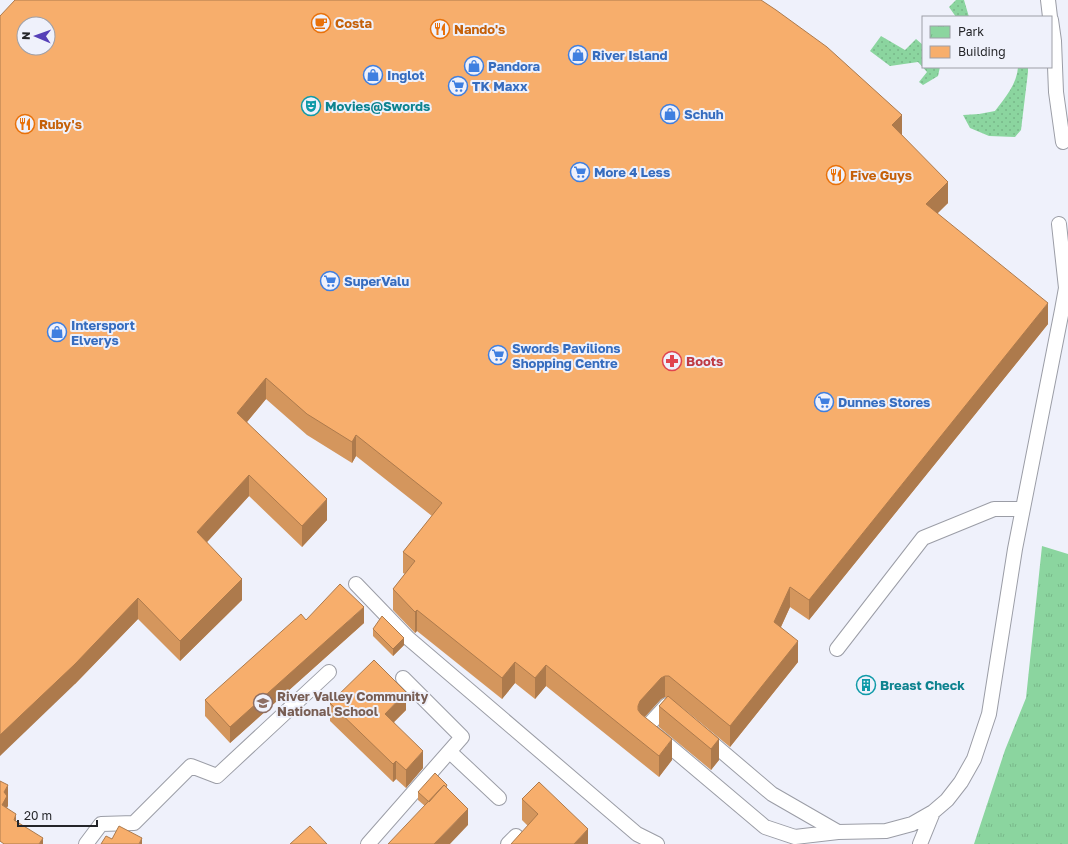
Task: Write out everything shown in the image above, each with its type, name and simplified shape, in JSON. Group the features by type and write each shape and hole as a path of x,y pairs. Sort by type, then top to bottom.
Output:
{"lane":[{"path":"1048,0 1050,16"},
{"path":"1052,27 1056,92 1063,142"},
{"path":"680,716 667,704 646,728 765,827 795,837 816,839 838,832 886,831 912,824 933,812 947,800 961,782 974,759 989,714 1008,587 1066,288 1059,224"},
{"path":"837,649 923,538 994,509 1023,509"},
{"path":"356,584 408,638 638,834 656,844"},
{"path":"86,844 101,824 134,823 192,766 217,776 329,672"},
{"path":"368,844 462,737 403,678"},
{"path":"697,730 772,794 838,832"},
{"path":"450,752 499,798"},
{"path":"920,844 933,812"}],"green space":[{"path":"956,0 964,0 969,16 955,16 949,7"},
{"path":"881,36 905,50 916,39 922,44 922,66 918,62 890,66 870,51"},
{"path":"923,68 940,68 938,76 923,85 919,82 927,72"},
{"path":"1018,68 1028,68 1021,130 1015,137 989,136 970,128 963,115 995,111 1013,85"},
{"path":"1042,546 1068,554 1068,844 974,844 1005,750 1026,698"}],"building":[{"name":"Swords Pavilions Shopping Centre","path":"15,0 761,0 827,47 902,115 892,125 948,182 926,204 1048,303 809,600 790,587 774,622 798,641 730,726 669,676 661,678 640,701 638,710 641,714 672,739 659,756 546,665 535,678 515,662 502,678 417,610 415,612 393,589 415,561 403,552 442,503 356,435 352,442 307,414 266,378 237,413 327,499 302,526 249,475 197,532 242,579 180,641 138,598 75,664 0,735 0,16"},
{"path":"340,584 364,607 230,727 205,700 301,614 306,620"},
{"path":"382,616 404,638 393,649 373,629"},
{"path":"374,660 406,692 385,714 423,751 406,770 396,761 393,764 330,703"},
{"path":"668,696 719,739 711,749 659,706"},
{"path":"435,773 447,785 446,787 444,785 429,802 418,792"},
{"path":"0,781 8,785 4,792 7,796 2,805 16,814 14,820 43,838 39,844 4,844 0,841"},
{"path":"539,782 588,829 574,844 511,844 538,814 522,799"},
{"path":"444,785 468,809 434,844 388,844"},
{"path":"119,826 142,838 139,844 101,844 106,836 112,839"},
{"path":"310,826 327,844 290,844"}],"place":[{"name":"Costa","path":"321,23"},
{"name":"Nando's","path":"440,29"},
{"name":"River Island","path":"578,55"},
{"name":"Pandora","path":"474,66"},
{"name":"Inglot","path":"373,75"},
{"name":"TK Maxx","path":"458,86"},
{"name":"Movies@Swords","path":"311,106"},
{"name":"Schuh","path":"670,114"},
{"name":"Ruby's","path":"25,124"},
{"name":"More 4 Less","path":"580,172"},
{"name":"Five Guys","path":"836,175"},
{"name":"SuperValu","path":"330,281"},
{"name":"Intersport Elverys","path":"57,332"},
{"name":"Swords Pavilions Shopping Centre","path":"498,355"},
{"name":"Boots","path":"672,361"},
{"name":"Dunnes Stores","path":"824,402"},
{"name":"Breast Check","path":"866,685"},
{"name":"River Valley Community National School","path":"263,703"}]}
